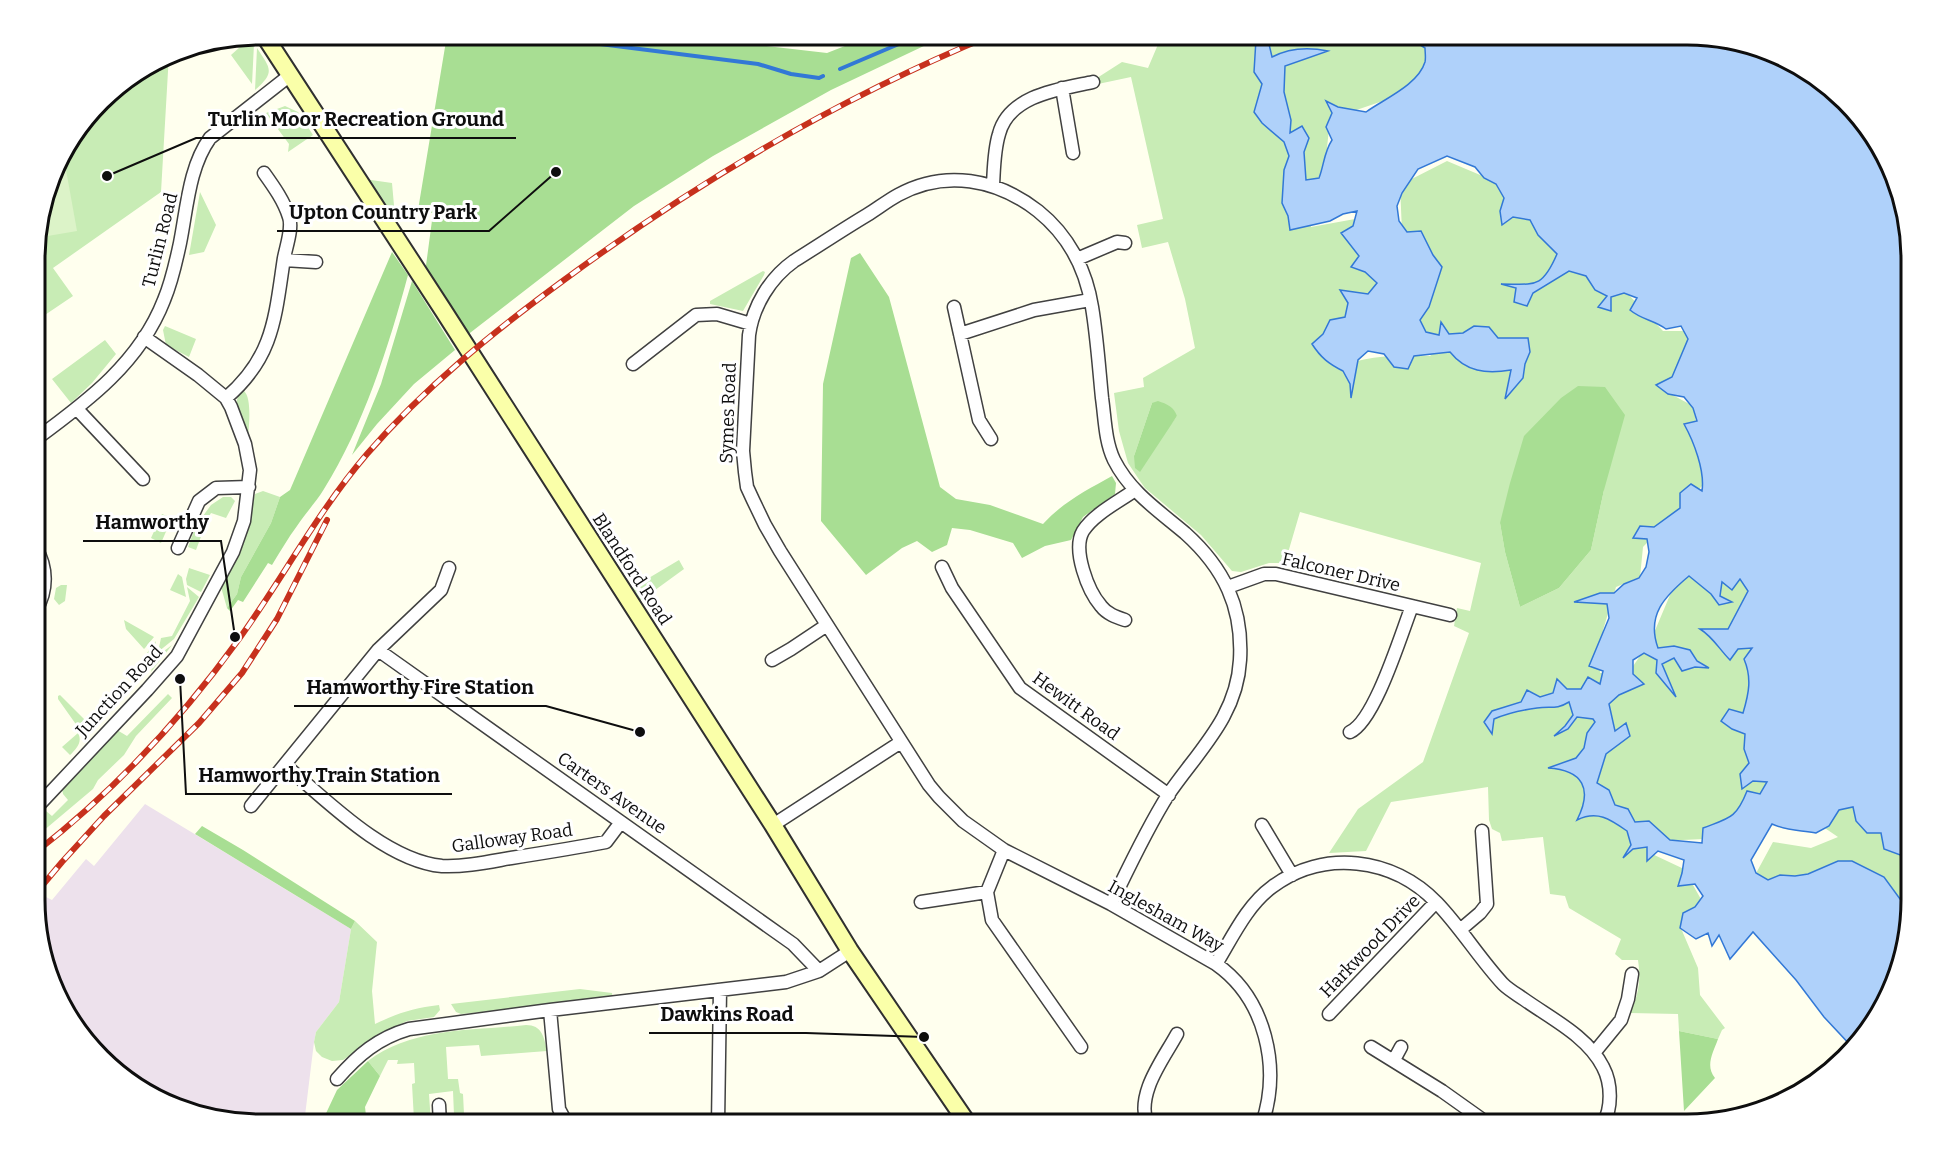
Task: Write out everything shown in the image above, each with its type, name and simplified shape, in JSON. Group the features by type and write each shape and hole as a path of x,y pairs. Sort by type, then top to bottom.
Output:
{"main road":[{"name":"Blandford Road","path":"271,45 773,825 850,951 961,1114"}],"street":[{"name":"Turlin Road","path":"45,432 105,386 129,360 144,337 164,301 174,270 196,164 210,138 289,76"},
{"path":"993,185 999,133 1006,118 1025,102 1062,88 1093,82"},
{"path":"1062,88 1073,153"},
{"path":"226,398 255,368 266,345 278,300 290,219 279,195 264,173"},
{"name":"Symes Road","path":"901,742 765,525 747,487 743,451 751,324 765,292 786,267 899,194 944,180 971,180 993,185 1020,198 1044,216 1077,259 1090,300 1107,433 1114,459 1125,479 1135,490"},
{"path":"1077,259 1117,242 1125,243"},
{"path":"284,260 316,262"},
{"path":"960,334 1034,310 1090,300"},
{"path":"954,307 979,420 991,439"},
{"path":"633,364 696,315 717,314 751,324"},
{"name":"Junction Road","path":"45,798 177,656 233,552 244,521 249,488 249,458 226,398 144,337"},
{"path":"77,409 142,479"},
{"path":"178,548 200,501 216,488 249,488"},
{"path":"1111,904 1143,837 1169,795 1226,714 1235,691 1239,670 1240,644 1237,617 1228,587 1214,563 1203,551 1135,490 1090,524 1081,535 1080,544 1081,565 1095,596 1110,614 1125,620"},
{"name":"Hewitt Road","path":"942,567 952,588 1020,688 1169,795"},
{"path":"251,806 378,650 441,590 449,568"},
{"name":"Falconer Drive","path":"1228,587 1264,573 1276,574 1450,615"},
{"name":"Falconer Drive","path":"1350,732 1360,724 1377,698 1412,606"},
{"path":"772,660 827,625"},
{"name":"Carters Avenue","path":"378,650 793,944 819,971"},
{"path":"773,825 901,742"},
{"name":"Inglesham Way","path":"901,742 939,797 963,821 1004,850 1111,904 1228,972 1250,1000 1264,1032 1271,1071 1269,1100 1265,1114"},
{"name":"Galloway Road","path":"285,765 354,824 383,843 420,861 441,866 467,866 606,842 621,822"},
{"path":"1262,825 1292,875"},
{"path":"1460,930 1480,913 1486,904 1482,831"},
{"path":"1004,850 987,892 992,920 1081,1047"},
{"name":"Harkwood Drive","path":"1216,964 1245,917 1271,887 1305,869 1334,863 1363,863 1379,866 1417,886 1436,902 1504,985 1580,1039 1594,1053 1607,1075 1610,1090 1607,1114"},
{"path":"921,902 987,892"},
{"name":"Harkwood Drive","path":"1329,1014 1436,902"},
{"path":"338,1079 361,1054 381,1040 421,1027 786,982 819,971 850,951"},
{"path":"1594,1053 1621,1020 1628,999 1632,974"},
{"path":"718,1114 720,990"},
{"path":"550,1010 559,1109 562,1114"},
{"path":"1145,1114 1146,1095 1177,1034"},
{"path":"1170,1046 1183,1052"},
{"path":"1371,1047 1442,1090 1475,1114"},
{"path":"1394,1060 1401,1047"},
{"path":"439,1105 439,1114"}],"shaded area":[{"path":"145,804 351,929 339,1002 316,1032 305,1114 245,1114 190,1103 140,1078 98,1041 81,1019 61,982 52,956 45,914 45,896 52,900 86,859 94,866"}],"green space":[{"path":"242,45 254,45 252,84 231,55"},
{"path":"445,45 757,45 827,53 847,45 926,45 831,90 713,156 634,206 466,336 425,273 433,213 418,210"},
{"path":"1158,45 1463,45 1415,90 1330,119 1325,167 1309,192 1311,227 1355,219 1360,258 1378,286 1337,367 1361,360 1384,357 1431,356 1411,330 1400,185 1447,161 1511,188 1584,271 1627,293 1663,331 1690,331 1697,371 1667,392 1693,406 1704,484 1643,547 1640,577 1616,587 1603,630 1600,673 1629,672 1651,640 1670,595 1699,546 1901,560 1901,913 1775,892 1754,877 1773,842 1811,848 1838,837 1769,794 1704,839 1660,841 1650,853 1684,869 1707,910 1680,926 1698,968 1700,995 1725,1028 1718,1039 1679,1031 1678,1014 1630,1013 1639,987 1638,960 1622,960 1615,954 1621,939 1569,908 1565,896 1550,894 1543,837 1502,841 1500,833 1492,829 1489,820 1488,787 1391,802 1366,851 1329,853 1358,809 1423,762 1469,633 1454,626 1457,608 1470,611 1481,563 1300,512 1285,563 1269,563 1241,572 1232,571 1201,535 1145,488 1128,463 1119,431 1114,393 1144,387 1143,378 1195,348 1185,299 1168,242 1142,248 1137,225 1163,219 1131,77 1098,84 1097,78 1122,62 1148,68","holes":["1152,403 1177,416 1172,423 1134,456","1604,490 1591,550 1559,588 1520,607 1505,552 1500,523"]},
{"path":"257,48 269,70 266,79 255,90"},
{"path":"168,65 161,192 53,268 73,296 45,315 45,245 52,203 61,177 81,140 98,118 129,89"},
{"path":"285,106 298,112 313,135 288,152 289,144 266,113"},
{"path":"66,167 77,231 46,236 52,203"},
{"path":"357,178 392,183 397,239"},
{"path":"200,192 216,225 204,252 189,255"},
{"path":"392,252 408,275 383,358 363,413 324,489 290,535 272,565 268,563 243,602 238,600 230,611 227,608 237,594 241,577 271,523 280,497 290,490"},
{"path":"860,253 889,297 940,487 956,499 990,505 1043,524 1067,503 1112,476 1116,483 1115,494 1083,517 1071,540 1045,546 1022,558 1013,543 970,530 952,528 947,545 932,552 917,541 902,548 866,575 821,521 823,384 851,258"},
{"path":"763,271 764,275 743,311 710,304 710,301"},
{"path":"412,281 455,350 414,384 352,455 381,384"},
{"path":"165,326 196,339 189,357 166,345 163,330"},
{"path":"105,340 116,354 92,383 71,403 52,379"},
{"path":"1578,386 1605,387 1625,415 1604,490 1591,550 1559,588 1520,607 1505,552 1500,523 1510,483 1524,436 1561,398"},
{"path":"244,391 249,406 248,438 236,405 238,395"},
{"path":"1158,401 1170,406 1177,416 1140,472 1135,468 1134,456 1152,403"},
{"path":"263,491 280,497 271,523 241,577 237,594 227,608 221,587 247,527 255,494"},
{"path":"223,497 231,497 235,501 226,518 211,513 208,518 203,516 211,505"},
{"path":"162,514 172,518 161,543 151,538"},
{"path":"198,520 206,523 196,550 188,547"},
{"path":"679,560 684,569 640,601 632,588"},
{"path":"189,568 210,575 201,592 187,585"},
{"path":"178,574 182,577 186,597 170,590"},
{"path":"67,585 65,601 59,605 54,599 56,588"},
{"path":"187,587 199,597 174,639 158,652 161,638 172,636 190,601"},
{"path":"124,620 154,637 144,649 126,629"},
{"path":"156,641 153,655 156,657 172,645 151,672 153,663 147,653"},
{"path":"168,694 172,698 136,736 124,755 98,780 93,789 45,829 45,812 52,816 68,800 62,788 117,730 127,736"},
{"path":"60,695 92,727 83,738 58,699"},
{"path":"78,733 79,742 70,755 62,747"},
{"path":"202,826 355,921 351,929 195,834"},
{"path":"355,921 377,942 372,991 375,1024 422,1008 439,1005 440,1010 434,1017 407,1021 386,1031 343,1060 332,1061 322,1057 316,1051 314,1042 316,1032 339,1002 351,929"},
{"path":"580,989 612,993 613,999 461,1014 456,1012 451,1004"},
{"path":"526,1025 536,1027 543,1037 547,1051 481,1056 479,1045 446,1047 448,1079 458,1079 460,1093 463,1094 464,1114 454,1114 453,1091 429,1094 430,1114 414,1114 412,1084 415,1083 414,1063 397,1064 398,1060 388,1060 380,1076 368,1061 404,1042 444,1032"},
{"path":"1679,1031 1718,1039 1710,1064 1715,1078 1684,1111"},
{"path":"368,1061 380,1076 365,1107 366,1114 326,1114 337,1090"}],"water":[{"path":"1256,45 1269,45 1272,57 1299,49 1328,51 1285,66 1284,92 1291,120 1290,133 1302,126 1309,138 1304,152 1306,180 1319,178 1332,140 1326,127 1332,113 1326,101 1338,107 1366,112 1400,91 1415,78 1425,62 1425,48 1420,45 1701,45 1743,52 1782,67 1806,81 1828,98 1865,140 1885,177 1894,203 1901,245 1901,855 1884,849 1881,833 1867,833 1856,821 1853,807 1839,810 1829,826 1816,833 1772,824 1751,860 1756,873 1768,880 1780,875 1808,874 1838,861 1852,861 1884,877 1901,900 1897,942 1890,969 1865,1019 1847,1042 1753,932 1730,959 1719,935 1712,946 1708,933 1696,939 1680,928 1683,913 1695,907 1703,896 1695,884 1678,886 1684,860 1658,851 1647,861 1647,847 1633,849 1623,858 1631,845 1627,831 1603,817 1591,816 1577,820 1584,799 1582,783 1570,773 1548,768 1576,758 1584,748 1587,733 1595,722 1593,719 1577,717 1568,729 1554,736 1573,715 1569,702 1557,707 1520,711 1494,719 1492,734 1484,722 1492,711 1521,702 1527,690 1540,697 1553,693 1557,679 1567,689 1581,689 1588,677 1600,684 1603,671 1589,666 1609,618 1607,604 1574,602 1600,593 1614,593 1624,584 1639,578 1646,567 1649,552 1647,539 1633,538 1640,526 1654,527 1680,508 1680,493 1691,484 1702,491 1702,475 1698,457 1684,424 1697,421 1693,408 1684,397 1668,394 1656,385 1672,377 1688,339 1681,326 1666,329 1634,313 1630,310 1637,298 1624,293 1611,297 1611,311 1598,307 1607,296 1595,290 1586,276 1569,271 1533,293 1527,306 1514,302 1516,288 1501,284 1530,284 1542,279 1557,254 1538,235 1530,220 1513,217 1502,225 1500,211 1504,198 1496,184 1484,178 1475,167 1447,156 1418,169 1402,193 1397,206 1399,221 1407,232 1421,231 1442,267 1429,307 1420,320 1426,332 1439,335 1441,322 1449,334 1463,333 1474,326 1489,327 1498,338 1528,338 1530,352 1523,378 1505,399 1511,370 1493,372 1470,368 1450,352 1414,356 1408,369 1394,367 1384,354 1368,351 1358,360 1351,398 1350,384 1343,371 1326,360 1312,344 1323,334 1330,320 1345,317 1348,303 1340,290 1368,294 1377,283 1365,272 1351,267 1359,256 1341,233 1353,226 1357,211 1343,214 1330,221 1290,230 1288,216 1282,203 1284,170 1289,156 1284,142 1262,123 1254,112 1262,84 1254,72","holes":["1689,576 1711,594 1719,605 1732,602 1720,596 1722,582 1732,590 1740,579 1748,591 1728,629 1700,629 1730,660 1738,649 1752,648 1744,659 1749,686 1743,713 1729,709 1721,721 1745,734 1744,749 1749,763 1740,774 1742,789 1753,781 1767,782 1760,794 1747,791 1739,807 1731,816 1703,828 1702,843 1670,840 1649,821 1635,822 1628,809 1615,805 1609,790 1597,783 1606,754 1630,736 1626,723 1615,731 1609,704 1619,695 1644,684 1633,674 1633,660 1644,653 1657,660 1656,673 1676,697 1662,664 1674,658 1682,671 1695,667 1709,668 1697,661 1690,650 1674,646 1658,648 1654,626 1656,616 1672,591"]}],"waterway":[{"path":"608,45 758,64 791,74 819,78 823,76"},
{"path":"840,69 896,45"}],"railway":[{"path":"45,845 92,805 170,725 239,639 349,476 389,429 461,361 511,320 614,244 718,176 824,114 969,45"},
{"path":"45,882 104,816 199,723 242,673 277,619 327,520"}],"place":[{"name":"Upton Country Park","path":"556,172"},
{"name":"Turlin Moor Recreation Ground","path":"107,176"},
{"name":"Hamworthy","path":"235,637"},
{"name":"Hamworthy Train Station","path":"180,679"},
{"name":"Hamworthy Fire Station","path":"640,732"},
{"name":"Dawkins Road","path":"924,1037"}]}
